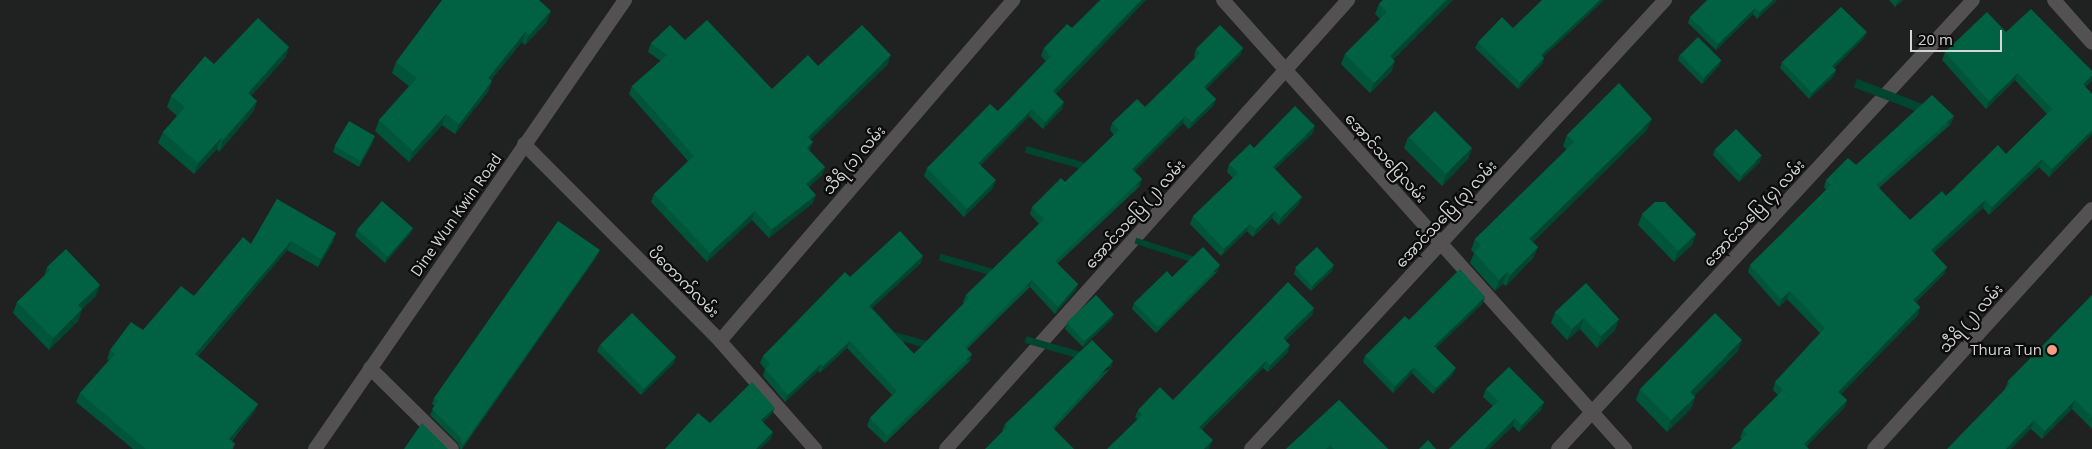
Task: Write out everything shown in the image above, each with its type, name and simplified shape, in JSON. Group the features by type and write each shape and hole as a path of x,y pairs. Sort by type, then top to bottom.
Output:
{"street":[{"name":"Dine Wun Kwin Road","path":"315,449 625,0"},
{"name":"သီရိ (၁) လမ်း","path":"720,341 1013,0"},
{"name":"အောင်သပြေလမ်း","path":"1223,0 1625,449"},
{"name":"အောင်သပြေ (၂) လမ်း","path":"946,449 1348,0"},
{"name":"အောင်သပြေ (၃) လမ်း","path":"1251,449 1665,0"},
{"name":"အောင်သပြေ (၄) လမ်း","path":"1558,449 1974,0"},
{"path":"2054,0 2092,43"},
{"name":"ပိတောက်လမ်း","path":"524,144 720,341 814,449"},
{"name":"သီရိ (၂) လမ်း","path":"1874,449 2092,209"},
{"path":"370,368 452,449"}],"building":[{"path":"442,0 539,0 551,11 529,35 526,31 488,78 492,81 459,124 446,114 413,151 379,120 417,78 396,62"},
{"path":"1101,0 1141,0 1053,91 1064,102 1045,122 1032,109 978,163 996,180 967,209 927,168 990,104 998,111 1051,56 1044,48 1067,24 1072,28"},
{"path":"1383,0 1446,0 1390,56 1395,61 1374,83 1345,54 1387,12 1379,4"},
{"path":"1542,0 1600,0 1541,55 1544,58 1520,83 1478,42 1502,17 1513,28"},
{"path":"1707,0 1773,0 1760,12 1755,8 1718,44 1690,17"},
{"path":"1841,7 1867,32 1832,66 1836,70 1812,93 1782,62"},
{"path":"2031,9 2092,71 2092,76 2083,84 2092,94 2092,130 2052,169 2042,159 1992,207 1985,200 1931,250 1947,267 1913,300 1920,307 1838,392 1847,400 1804,444 1809,449 1731,449 1747,434 1743,430 1783,390 1775,382 1825,328 1790,291 1781,299 1750,265 1831,185 1826,180 1848,158 1856,165 1932,95 1954,116 1876,185 1910,220 1942,191 1946,196 1998,145 2006,154 2052,109 2018,73 1989,101 1945,52 1987,12 2006,32"},
{"path":"258,18 289,47 248,93 257,101 223,140 221,138 198,163 163,132 185,107 171,96 205,56 214,64"},
{"path":"707,20 772,89 808,55 818,66 862,25 891,55 808,137 813,142 807,148 825,167 806,184 816,195 772,229 755,211 710,253 654,194 694,156 632,86 667,55 651,43 670,25 685,40"},
{"path":"1220,25 1243,48 1204,87 1216,99 1192,122 1185,116 1132,169 1142,179 1055,261 1078,284 1058,307 1032,280 965,347 972,354 887,436 870,418 897,391 850,341 823,366 821,364 788,395 765,369 770,364 763,356 845,272 850,277 900,231 923,256 869,306 914,354 969,298 966,295 1044,219 1032,207 1061,178 1065,182 1119,130 1112,123 1137,99 1145,107 1200,53 1196,49"},
{"path":"1698,37 1721,60 1704,78 1680,55"},
{"path":"1619,83 1652,119 1529,239 1538,247 1510,275 1507,272 1499,280 1474,252 1481,245 1475,239 1574,142 1567,135"},
{"path":"1295,106 1315,126 1273,167 1302,197 1281,217 1275,211 1256,229 1250,224 1224,249 1193,216 1238,173 1229,164 1250,144 1254,148"},
{"path":"1435,111 1472,148 1446,174 1409,137"},
{"path":"349,121 375,136 360,161 334,146"},
{"path":"1736,129 1762,156 1741,176 1715,149"},
{"path":"277,199 336,233 321,259 291,241 195,354 258,404 229,439 235,444 231,449 146,449 80,393 115,354 110,350 131,322 143,330 181,286 194,296 243,237 251,244"},
{"path":"382,201 413,228 388,257 357,230"},
{"path":"1655,202 1665,202 1696,234 1678,251 1642,214"},
{"path":"558,221 600,250 463,445 460,437 432,409 438,401 434,398"},
{"path":"1203,247 1220,265 1158,327 1134,303 1167,271 1172,277"},
{"path":"1317,247 1334,265 1312,286 1295,267"},
{"path":"66,249 100,285 78,305 82,309 53,338 17,302 50,270 47,267"},
{"path":"1460,269 1485,297 1434,346 1456,368 1436,388 1414,367 1395,386 1365,356 1405,316 1409,320"},
{"path":"1288,282 1314,308 1283,338 1290,345 1270,365 1266,361 1199,427 1213,440 1204,449 1107,449 1142,415 1138,410 1160,387 1173,400"},
{"path":"1586,283 1619,319 1601,336 1584,318 1572,329 1555,312"},
{"path":"1096,295 1114,314 1084,341 1067,322"},
{"path":"2092,295 2092,417 2075,400 2045,431 2034,420 2006,449 1947,449 2010,384 2008,381"},
{"path":"632,313 676,357 644,389 600,345"},
{"path":"1715,313 1742,340 1690,392 1695,397 1671,420 1640,389"},
{"path":"1092,340 1113,361 1052,427 1074,449 985,449 1007,427 1005,424"},
{"path":"1509,367 1544,402 1522,425 1515,418 1484,449 1449,449 1498,401 1486,389"},
{"path":"752,382 775,408 761,420 773,432 756,449 665,449 698,413 710,423"},
{"path":"1339,400 1388,449 1334,449 1330,445 1326,449 1286,449"},
{"path":"422,423 448,449 404,449"},
{"path":"1428,440 1436,449 1419,449"}],"place":[{"name":"Thura Tun","path":"2052,350"}]}
